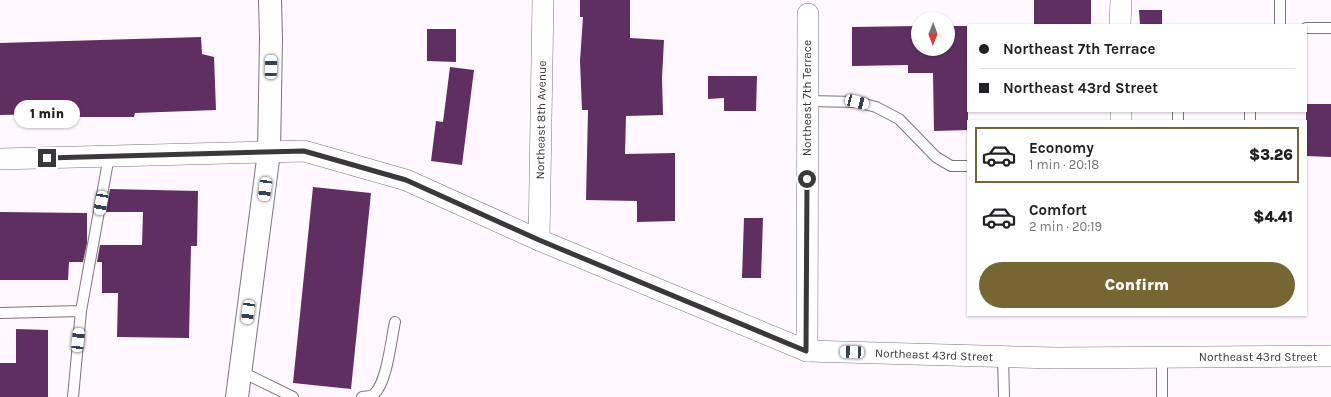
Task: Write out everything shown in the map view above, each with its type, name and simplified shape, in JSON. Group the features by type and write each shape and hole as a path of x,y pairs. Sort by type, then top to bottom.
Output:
{"main road":[{"path":"237,397 269,152 271,38 270,0"}],"street":[{"name":"Northeast 8th Avenue","path":"539,240 543,0"},
{"path":"1120,24 1121,0"},
{"name":"Northeast 7th Terrace","path":"806,351 808,14"},
{"name":"Northeast 43rd Street","path":"0,159 304,151 406,180 539,240 806,351 1055,358 1331,356"}],"lane":[{"path":"1280,0 1280,24"},
{"path":"1307,28 1331,28"},
{"path":"807,101 857,102 876,106 899,119 936,157 951,166 967,166"},
{"path":"72,397 81,311 109,156"},
{"path":"0,313 81,311"},
{"path":"362,397 373,396 379,389 384,379 394,322"},
{"path":"1003,357 1004,397"},
{"path":"1162,357 1162,397"},
{"path":"240,371 293,397"}],"building":[{"path":"580,0 630,0 630,38 664,40 662,78 663,115 626,116 625,154 675,153 675,221 637,222 637,201 586,200 588,110 582,110 580,61 583,17 580,17"},
{"path":"1034,0 1091,0 1091,24 1034,24"},
{"path":"1139,10 1162,10 1162,24 1140,24"},
{"path":"911,26 911,56 955,56 955,26 967,26 967,130 934,131 933,73 908,73 908,65 852,66 852,27"},
{"path":"427,29 456,29 456,62 427,61"},
{"path":"201,37 202,54 214,57 216,110 135,113 134,117 51,117 51,114 0,115 0,43"},
{"path":"450,67 474,70 462,165 431,161 436,121 443,122"},
{"path":"708,76 757,76 756,111 724,111 724,98 708,99"},
{"path":"1307,104 1331,104 1331,157 1307,156"},
{"path":"313,187 371,193 351,389 293,383"},
{"path":"110,189 198,191 197,246 191,246 189,338 117,337 118,293 102,293 102,262 97,262 100,245 142,245 143,212 106,212"},
{"path":"0,212 87,213 87,243 83,262 69,262 68,280 0,280"},
{"path":"744,218 763,218 761,278 742,278"},
{"path":"16,329 48,330 48,397 0,397 0,363 16,363"}],"route":[{"path":"47,158 304,151 406,180 539,240 806,351 807,179"}]}
